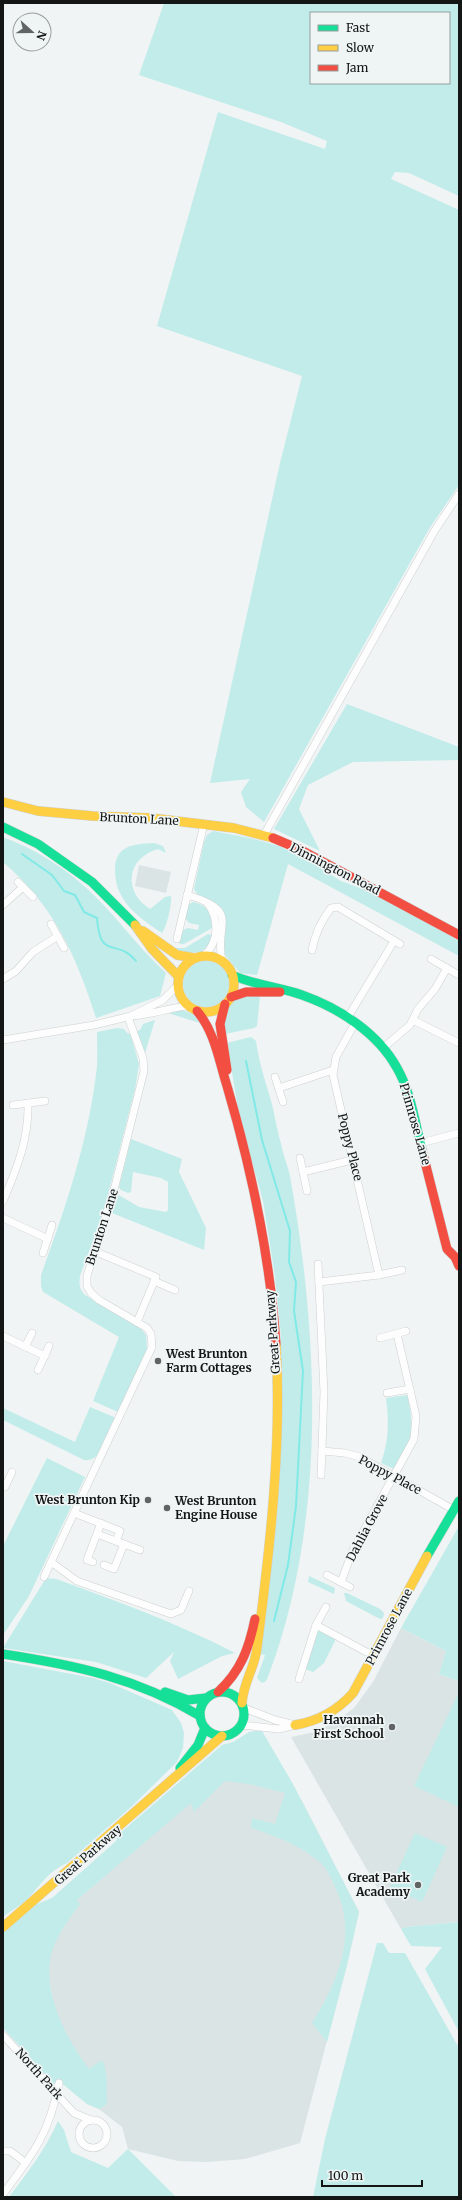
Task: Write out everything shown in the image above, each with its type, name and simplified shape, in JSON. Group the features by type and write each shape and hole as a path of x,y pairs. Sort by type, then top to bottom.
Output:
{"street":[{"path":"264,835 435,530 459,494"},
{"name":"Brunton Lane","path":"3,802 38,811 93,816 151,818 204,824"},
{"path":"177,939 204,824"},
{"name":"Dinnington Road","path":"204,824 264,835 299,849 459,935"},
{"path":"3,828 38,844 82,873 136,926 177,955 195,958"},
{"path":"3,904 21,884 33,897"},
{"path":"187,895 218,909 222,917 223,929 220,952 222,961 232,975"},
{"path":"205,956 213,945 216,928 215,916 207,903"},
{"path":"312,950 315,935 331,908 338,907 397,943 348,1017"},
{"path":"51,924 64,948"},
{"path":"136,926 152,950 178,976"},
{"path":"3,979 16,971 32,952 58,936"},
{"path":"187,1006 180,997 177,986 178,976 185,964 195,958 205,956 222,961"},
{"path":"431,959 457,974"},
{"path":"384,1048 399,1036 413,1020 418,1010 436,989 447,968"},
{"name":"Primrose Lane","path":"232,975 243,980 310,998 348,1017 384,1048 402,1080 421,1143 447,1249 457,1257 459,1266"},
{"name":"Great Parkway","path":"232,975 234,986 220,1024 233,1106"},
{"path":"130,1017 163,1000 177,986"},
{"name":"Primrose Lane","path":"228,1001 243,992 285,992"},
{"path":"197,1011 212,1012 228,1001"},
{"path":"3,1040 94,1025 130,1017 148,1015 175,1007 187,1006"},
{"name":"Great Parkway","path":"3,1927 100,1844 171,1779 199,1758 222,1736 231,1734 241,1725 244,1717 243,1689 256,1658 267,1562 275,1464 277,1391 275,1331 268,1267 254,1193 233,1106 208,1025 197,1011 187,1006"},
{"name":"Brunton Lane","path":"44,1577 149,1356 152,1340 151,1334 147,1328 98,1300 91,1294 87,1286 87,1276 115,1186 144,1072 143,1058 130,1017"},
{"path":"413,1020 459,1043"},
{"name":"Poppy Place","path":"355,1023 336,1057 332,1075 379,1275"},
{"path":"279,1088 333,1070"},
{"path":"275,1077 283,1102"},
{"path":"13,1105 45,1101"},
{"path":"3,1201 17,1167 24,1141 28,1117 28,1103"},
{"path":"421,1143 459,1133"},
{"path":"300,1158 307,1191"},
{"path":"304,1172 352,1160"},
{"path":"3,1218 48,1239"},
{"path":"43,1254 52,1225"},
{"path":"94,1251 156,1276 137,1322"},
{"path":"318,1264 324,1392 321,1475"},
{"path":"320,1282 379,1275 402,1270"},
{"path":"154,1281 175,1290"},
{"path":"380,1338 406,1331"},
{"path":"25,1346 32,1333"},
{"name":"Dahlia Grove","path":"341,1582 353,1550 409,1450 416,1432 416,1416 397,1334"},
{"path":"3,1336 44,1356"},
{"path":"38,1370 49,1346"},
{"path":"387,1393 410,1389"},
{"name":"Poppy Place","path":"322,1451 345,1453 360,1457 454,1510"},
{"path":"5,1482 12,1472"},
{"name":"Primrose Lane","path":"241,1725 279,1729 308,1723 327,1715 345,1702 358,1686 387,1628 459,1501"},
{"path":"74,1513 120,1531 116,1541"},
{"path":"93,1562 87,1560 101,1523"},
{"path":"97,1534 140,1550"},
{"path":"104,1565 114,1569 124,1544"},
{"path":"51,1562 78,1581 171,1614 181,1610 189,1591"},
{"name":"Great Parkway","path":"206,1698 218,1692 232,1680 244,1661 267,1562"},
{"path":"327,1575 350,1587"},
{"path":"299,1679 301,1660 316,1625 326,1607"},
{"path":"316,1625 374,1656"},
{"path":"3,1654 95,1670 156,1691 200,1716"},
{"path":"156,1691 167,1692 188,1700 206,1698"},
{"path":"218,1692 232,1694 243,1705"},
{"path":"206,1698 201,1706 200,1716 205,1728 213,1734 222,1736"},
{"name":"Primrose Lane","path":"243,1705 276,1720 295,1725"},
{"name":"Great Parkway","path":"171,1779 198,1745 205,1728"},
{"name":"North Park","path":"3,2035 74,2113 82,2141 88,2146 97,2147 102,2144 107,2136 106,2128 100,2122 74,2113"},
{"path":"3,2194 26,2163 47,2130 59,2083"},
{"path":"80,2132 83,2124 91,2120"},
{"path":"3,2151 10,2151 26,2163"}],"shaded area":[{"path":"164,3 459,3 459,196 409,173 395,172 391,179 459,210 459,485 429,529 264,822 246,807 241,792 250,779 210,783 280,463 302,376 157,326 218,112 325,149 327,141 281,122 139,75"},
{"path":"347,704 459,747 459,760 353,762 308,785 299,809 320,851 274,829"},
{"path":"213,831 250,838 279,846 311,862 341,881 371,892 459,941 459,956 288,864 257,975 240,973 224,954 225,925 222,912 218,906 199,896 194,889 204,842 207,835"},
{"path":"3,837 25,846 56,864 75,878 95,896 155,963 166,973 160,996 96,1018 80,973 50,914 21,879 3,862"},
{"path":"154,843 163,846 166,853 158,849 147,853 139,860 134,867 132,885 135,894 141,902 150,909 165,897 171,896 169,915 162,933 137,914 124,899 119,891 115,870 118,855 122,851 133,845"},
{"path":"139,865 171,872 166,893 135,886"},
{"path":"193,902 208,910 212,928 184,944 180,944 179,942 183,930 188,928 198,930 199,925 189,923 185,918 188,905"},
{"path":"208,934 213,935 211,942 201,952 183,953 174,948 185,948"},
{"path":"211,961 223,967 228,975 228,993 223,1001 215,1006 201,1007 189,1001 184,993 183,979 189,967 197,962"},
{"path":"260,996 257,1026 254,1028 225,1034 226,1014 230,1004 240,997"},
{"path":"182,1010 196,1015 203,1024 168,1013"},
{"path":"155,1020 145,1053 137,1031 140,1030 143,1024"},
{"path":"117,1028 124,1029 128,1034 130,1033 139,1064 135,1089 104,1210 80,1276 80,1286 85,1295 138,1325 146,1335 147,1350 118,1412 93,1401 119,1337 43,1292 41,1286 41,1275 67,1201 87,1126 97,1070 97,1032"},
{"path":"251,1037 256,1041 290,1176 300,1238 307,1301 311,1365 312,1429 309,1493 300,1556 287,1617 268,1677 266,1681 262,1683 257,1678 265,1655 260,1654 281,1336 275,1276 263,1201 239,1114 227,1043"},
{"path":"131,1139 182,1159 179,1172 206,1228 204,1250 112,1213 117,1194 139,1207 166,1212 168,1210 168,1182 161,1178 133,1172 131,1192 128,1193 121,1190 119,1187"},
{"path":"407,1395 411,1414 411,1434 409,1443 401,1461 394,1469 381,1463 386,1447 388,1431 386,1398"},
{"path":"90,1407 116,1418 100,1452 96,1457 90,1460 84,1460 3,1420 3,1408 75,1442"},
{"path":"47,1458 85,1477 29,1596 3,1635 3,1546"},
{"path":"459,1526 459,1681 439,1674 446,1651 401,1628"},
{"path":"309,1576 335,1588 334,1594 308,1582"},
{"path":"46,1578 56,1579 147,1613 235,1653 222,1656 178,1679 170,1661 174,1652 146,1678 96,1662 3,1648"},
{"path":"344,1593 347,1593 380,1609 384,1613 383,1618 380,1619 346,1601"},
{"name":"Havannah First School","path":"401,1628 446,1651 439,1674 459,1681 459,1922 406,1927 401,1929 291,1737 315,1732 335,1722 354,1708 373,1682"},
{"path":"320,1631 335,1639 335,1641 324,1663 313,1672 305,1669 316,1632"},
{"path":"3,1661 93,1678 110,1683 172,1710 181,1723 184,1733 183,1748 177,1762 131,1807 67,1863 52,1872 26,1900 3,1917"},
{"path":"459,1692 459,1807 414,1786"},
{"path":"262,1731 293,1784 359,1912 327,2042 312,2023 329,1992 342,1959 345,1942 345,1924 342,1907 336,1889 326,1869 321,1863 305,1851 270,1834 251,1828 252,1818 275,1824 285,1793 249,1784 225,1781 194,1812 191,1803 77,1900 80,1904 63,1928 53,1948 49,1970 50,1985 58,2015 73,2044 89,2069 102,2060 106,2071 107,2104 99,2109 87,2104 59,2081 54,2084 3,2028 3,1933 37,1904 52,1898 116,1841 118,1835 222,1745 233,1742 249,1732"},
{"path":"236,1763 301,1799 359,1912 347,1965 300,2143 245,2159 207,2162 178,2161 128,2149 122,2127 99,2109 87,2104 66,2076 44,1949 77,1900"},
{"path":"415,1833 447,1847 422,1902 390,1887"},
{"path":"459,1922 459,2032 425,1969 442,1947 411,1946 401,1929 406,1927"},
{"path":"377,1943 383,1943 389,1953 405,1953 459,2048 459,2197 313,2197 325,2139"},
{"path":"58,2121 64,2130 71,2152 108,2168 128,2149 176,2197 9,2197 42,2151"}],"waterway":[{"path":"22,854 52,875 64,891 75,895 84,912 97,918 99,931 102,940 106,945 122,950 136,961"},
{"path":"246,1061 262,1140 290,1231 289,1262 296,1282 294,1311 303,1371 296,1506 288,1565 274,1621"}],"traffic: fast":[{"path":"3,827 38,844 92,882 135,925"},
{"path":"232,975 316,1000 356,1023 368,1033 389,1055 402,1077 409,1097 422,1150"},
{"path":"427,1556 459,1501"},
{"path":"3,1654 80,1668 105,1675 153,1692 200,1716"},
{"path":"165,1692 188,1700 206,1698"},
{"path":"218,1692 226,1692 231,1693 238,1698 243,1705 244,1714 243,1723 238,1730 231,1735 218,1736 210,1733 203,1726 200,1718 200,1710 203,1702 210,1695 218,1692"},
{"path":"180,1768 198,1745 205,1728"}],"traffic: slow":[{"path":"3,802 38,811 93,816 151,818 234,828 273,838"},
{"path":"135,925 152,949 178,976"},
{"path":"143,931 177,955 195,958"},
{"path":"200,956 212,956 222,960 230,968 234,978 234,984 234,990 230,1000 222,1008 212,1012 200,1012 190,1008 182,1000 178,990 178,978 182,968 190,960 200,956"},
{"path":"242,1703 244,1689 256,1655 274,1496 277,1420 276,1344"},
{"path":"295,1725 320,1718 341,1705 353,1693 427,1556"},
{"path":"3,1927 222,1736"}],"traffic: jam":[{"path":"273,838 299,849 459,935"},
{"path":"231,997 246,992 280,992"},
{"path":"225,1004 220,1024 227,1070"},
{"path":"197,1011 208,1028 216,1047 252,1182 259,1214 269,1279 276,1344"},
{"path":"422,1150 447,1249 455,1257 459,1266"},
{"path":"218,1692 233,1676 243,1658 250,1640 255,1619"}],"place":[{"name":"West Brunton Farm Cottages","path":"158,1361"},
{"name":"West Brunton Kip","path":"148,1500"},
{"name":"West Brunton Engine House","path":"167,1508"},
{"name":"Havannah First School","path":"392,1727"},
{"name":"Great Park Academy","path":"418,1885"}]}
